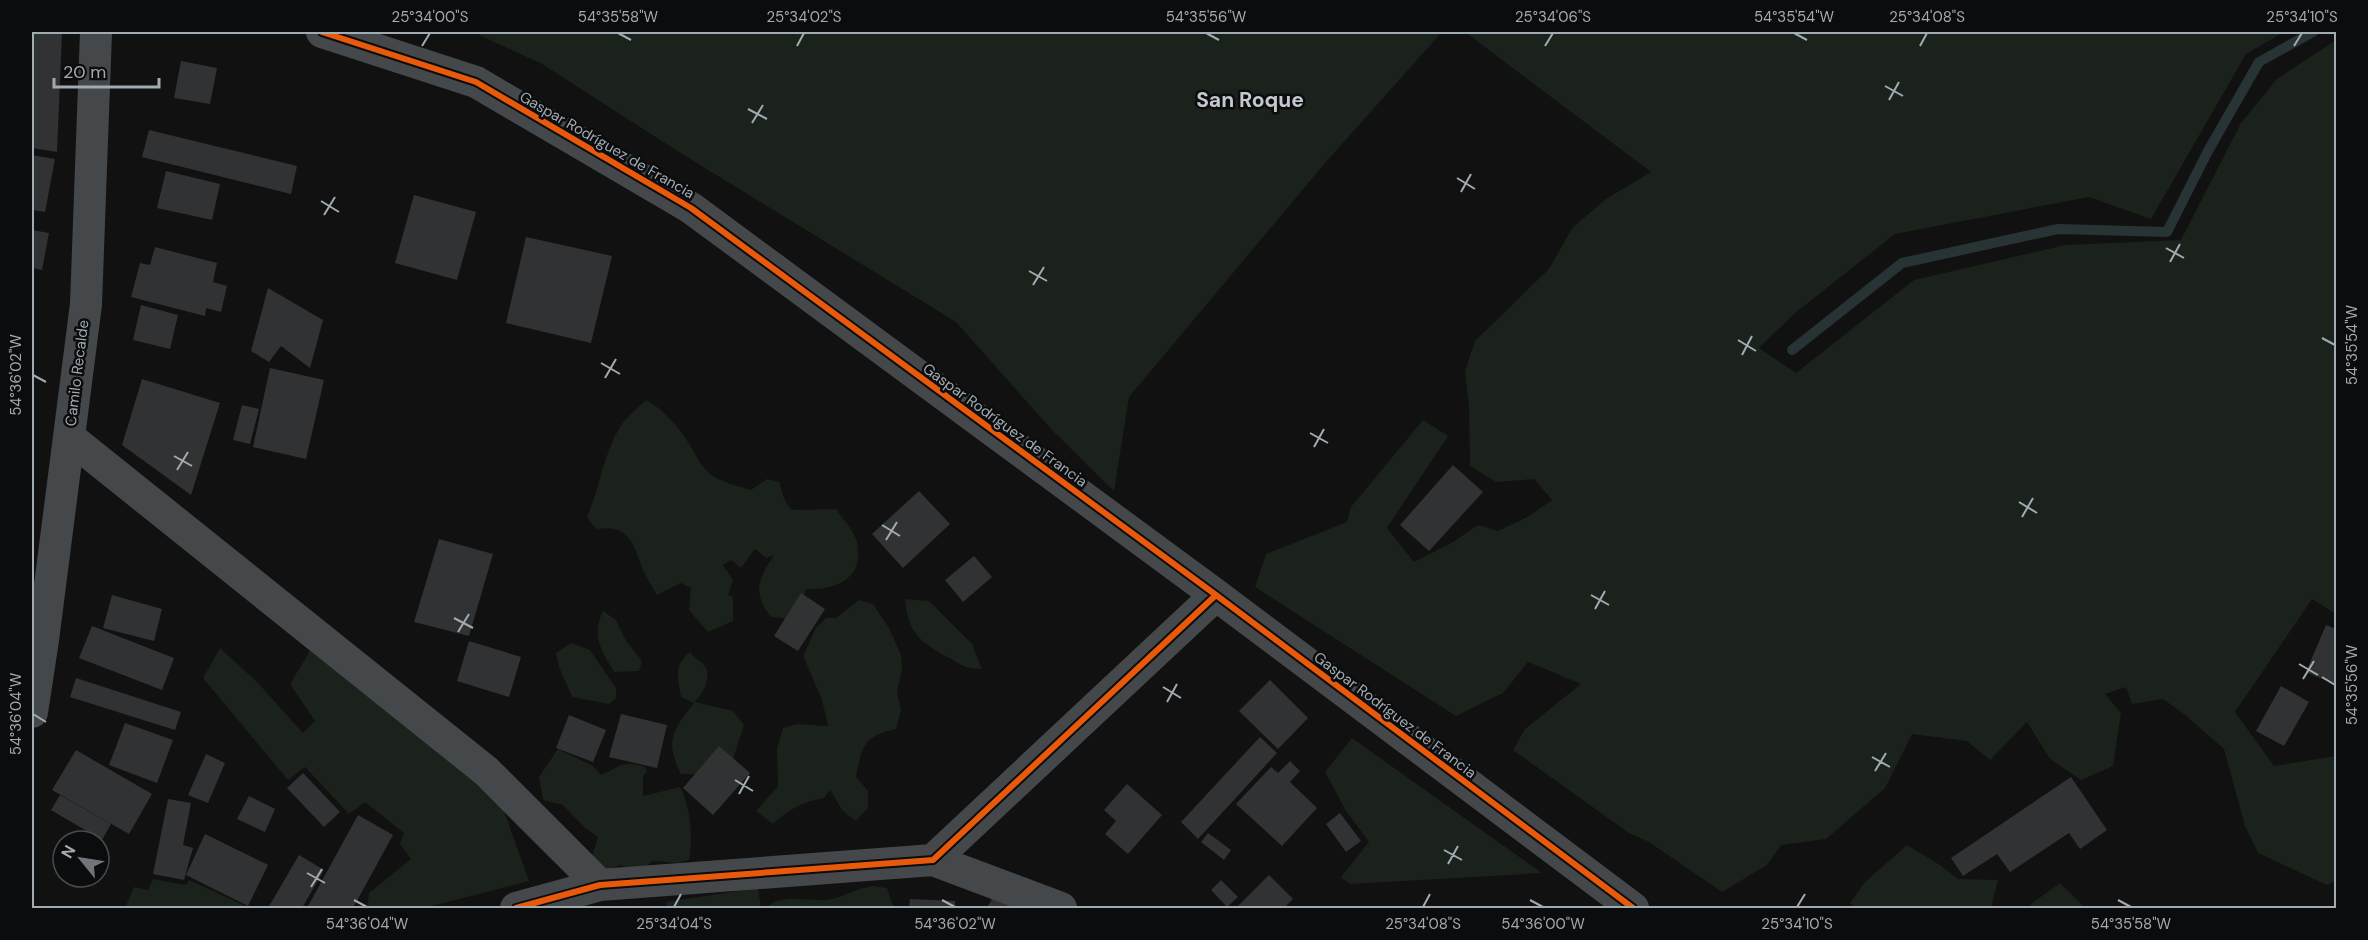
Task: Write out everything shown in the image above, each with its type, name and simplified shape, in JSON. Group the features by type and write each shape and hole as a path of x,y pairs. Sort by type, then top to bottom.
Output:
{"street":[{"name":"Camilo Recalde","path":"32,712 38,639 69,437 86,304 96,32"},
{"name":"Gaspar Rodríguez de Francia","path":"322,32 476,82 691,208 1216,595 1633,909"},
{"path":"69,437 486,771 600,885"},
{"path":"933,860 1216,595"},
{"path":"516,909 600,885 933,860 1061,909"}],"shaded area":[{"path":"480,32 1442,32 1325,163 1129,397 1114,491 1052,430 956,322 679,152 542,64 479,35"},
{"path":"1465,32 2284,32 2246,54 2151,219 2089,197 1895,234 1795,313 1759,348 1796,373 1914,280 2065,245 2181,240 2241,123 2277,79 2336,40 2336,614 2312,599 2235,712 2274,766 2336,756 2336,881 2327,885 2258,853 2245,826 2224,749 2163,699 2132,704 2126,687 2105,694 2121,713 2113,766 2081,780 2050,759 2027,722 1990,760 1967,741 1912,734 1885,788 1826,839 1781,845 1767,865 1722,892 1649,842 1629,833 1513,750 1525,729 1581,684 1528,662 1503,693 1456,716 1255,587 1266,554 1347,522 1351,507 1423,420 1448,436 1387,528 1414,562 1453,542 1478,525 1498,531 1529,516 1552,500 1534,479 1496,482 1470,466 1469,407 1465,371 1475,341 1549,269 1573,227 1606,199 1651,172"},
{"path":"646,400 675,424 701,464 717,478 751,490 767,479 779,482 785,501 792,510 836,509 857,541 857,565 848,578 833,586 806,589 799,620 771,617 761,601 759,586 764,571 774,555 766,558 755,549 741,568 731,560 723,565 733,580 728,595 733,597 733,621 708,632 689,610 691,588 681,583 657,595 629,538 616,530 596,529 587,517 614,438 625,420"},
{"path":"905,599 929,601 972,644 982,669 963,665 924,642 909,621"},
{"path":"859,600 873,604 889,628 901,655 902,670 897,692 901,710 896,729 871,739 860,757 856,777 868,791 868,808 856,821 843,811 830,790 824,798 796,807 773,824 756,811 778,786 777,748 783,728 796,724 828,726 822,700 803,656 816,628 826,618 836,618"},
{"path":"603,611 616,620 625,639 642,661 639,671 614,672 599,643 599,620"},
{"path":"571,643 590,650 616,688 616,698 609,704 572,697 559,667 556,653"},
{"path":"314,644 499,797 529,881 424,908 367,908 369,893 411,859 400,844 404,833 365,802 349,814 305,767 288,780 203,678 220,648 257,682 303,733 315,721 290,684"},
{"path":"690,652 705,666 708,675 704,690 695,702 733,711 744,725 732,762 702,774 681,774 672,744 676,728 694,703 681,697 678,678 681,662"},
{"path":"1352,738 1542,873 1350,884 1341,877 1369,842 1346,811 1325,772"},
{"path":"558,749 593,766 601,775 627,764 645,767 647,772 643,776 643,796 680,787 687,804 690,823 689,860 678,863 652,861 642,871 619,865 608,871 590,863 598,837 584,827 563,805 543,800 539,777"},
{"path":"1907,845 1958,879 1998,880 1991,908 1854,908 1850,903 1864,883"},
{"path":"153,879 186,885 189,880 250,908 125,908 134,887 148,890"},
{"path":"2060,883 2085,908 2031,908 2031,904"},
{"path":"872,886 887,888 894,908 766,908 781,900 827,900"},
{"path":"758,888 761,908 667,908 666,902"}],"building":[{"path":"32,32 62,32 57,152 32,148"},
{"path":"181,61 217,68 210,104 174,98"},
{"path":"149,130 297,166 291,194 142,157"},
{"path":"32,155 55,159 45,212 32,210"},
{"path":"166,171 220,184 212,220 157,208"},
{"path":"414,195 476,212 457,280 395,263"},
{"path":"32,230 49,233 42,270 32,268"},
{"path":"526,237 612,256 591,343 506,323"},
{"path":"155,247 217,263 213,282 227,286 221,312 206,308 205,316 131,297 140,263 150,265"},
{"path":"268,288 323,320 310,368 281,346 269,362 251,351"},
{"path":"141,305 178,315 170,349 133,340"},
{"path":"270,368 324,380 306,459 253,447"},
{"path":"142,379 220,403 191,495 122,445"},
{"path":"242,405 259,409 250,444 233,440"},
{"path":"1453,465 1483,492 1429,551 1400,525"},
{"path":"919,491 950,524 903,568 872,534"},
{"path":"439,539 493,554 469,636 414,622"},
{"path":"974,556 992,577 963,602 945,580"},
{"path":"801,593 825,609 798,651 774,636"},
{"path":"112,595 162,609 154,641 103,628"},
{"path":"2326,625 2336,629 2334,684 2306,672"},
{"path":"92,626 174,658 162,690 79,658"},
{"path":"469,641 521,657 509,697 457,681"},
{"path":"76,678 181,712 175,730 70,697"},
{"path":"1270,680 1308,718 1278,749 1239,711"},
{"path":"2281,686 2309,702 2284,746 2256,731"},
{"path":"621,714 667,725 657,768 609,757"},
{"path":"569,715 606,730 593,762 556,748"},
{"path":"125,723 173,740 157,783 109,765"},
{"path":"1260,737 1277,753 1198,839 1181,822"},
{"path":"719,746 750,773 713,815 683,788"},
{"path":"76,750 152,794 129,834 52,790"},
{"path":"206,754 225,763 208,803 188,795"},
{"path":"1290,761 1300,771 1290,782 1317,808 1282,846 1236,804 1271,767 1278,773"},
{"path":"303,773 340,812 324,827 287,788"},
{"path":"2071,777 2107,830 2080,849 2069,833 2010,872 1997,854 1963,876 1951,858"},
{"path":"1127,784 1162,815 1128,854 1105,834 1116,821 1104,810"},
{"path":"60,795 111,824 108,829 83,829 51,810"},
{"path":"249,796 275,809 265,832 237,819"},
{"path":"168,799 191,803 183,845 193,848 184,880 153,874"},
{"path":"1340,813 1361,841 1346,852 1326,824"},
{"path":"358,815 393,835 353,908 307,908"},
{"path":"1208,833 1231,850 1224,860 1201,842"},
{"path":"205,834 268,865 248,906 186,875"},
{"path":"299,855 324,870 302,908 268,908"},
{"path":"1269,875 1293,899 1284,908 1236,908"},
{"path":"1221,880 1238,897 1227,907 1211,890"},
{"path":"993,897 1016,908 987,908"},
{"path":"910,899 955,901 955,908 909,908"}],"waterway":[{"path":"1792,350 1902,263 2058,229 2167,232 2208,151 2259,62 2313,32"}],"cycle path":[{"path":"322,32 476,82 691,208 1216,595 1633,908"},
{"path":"516,908 600,885 933,860 1216,595"}],"district":[{"name":"San Roque","path":"1250,100"}]}
